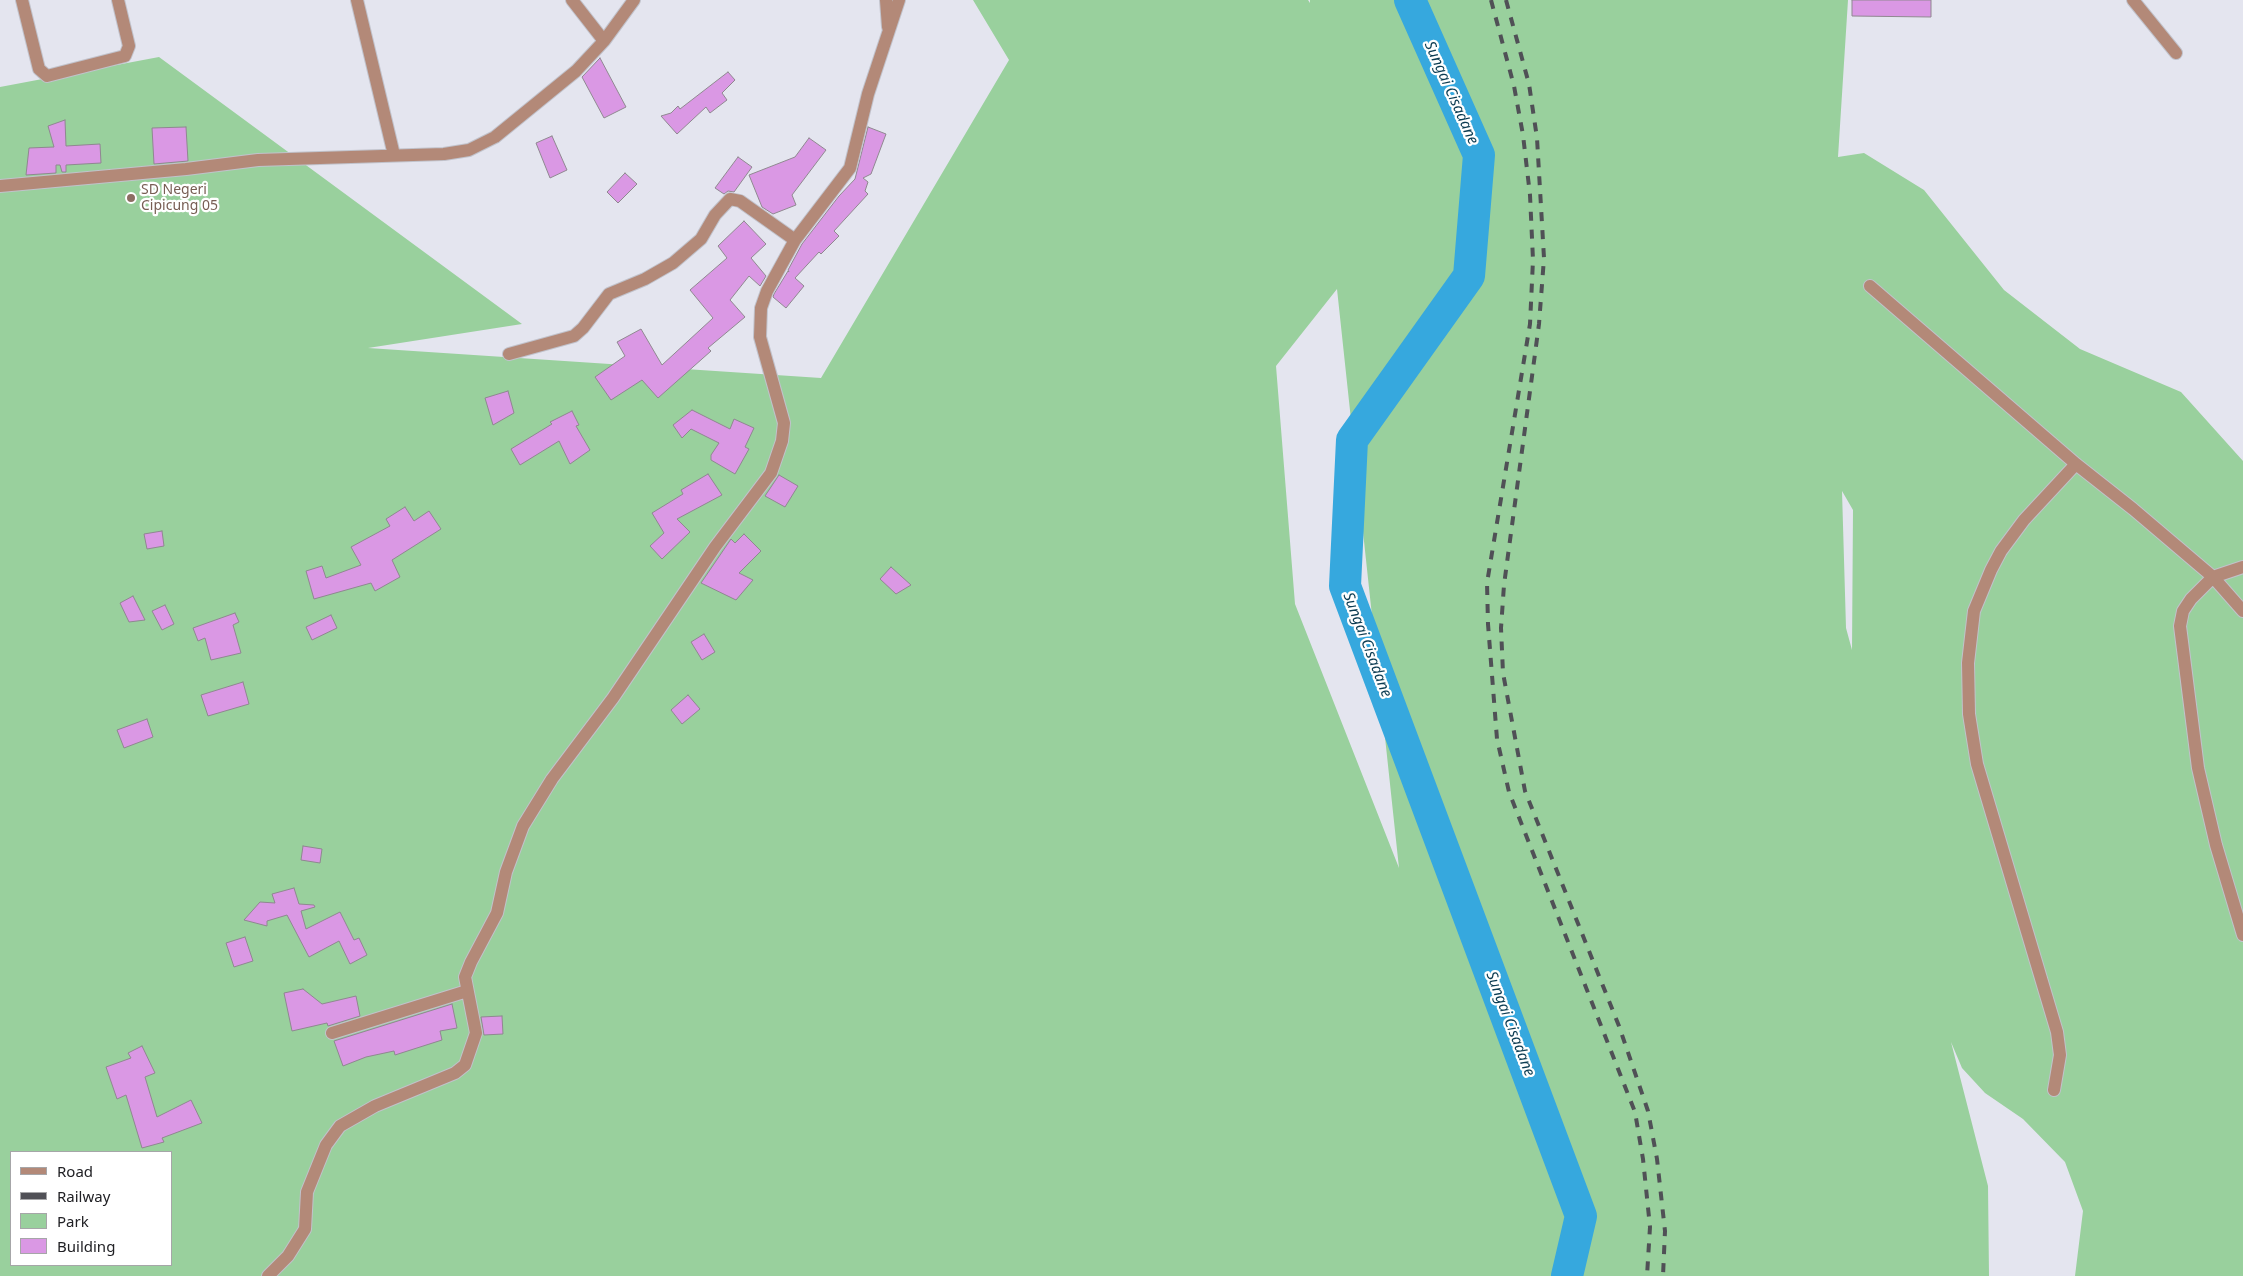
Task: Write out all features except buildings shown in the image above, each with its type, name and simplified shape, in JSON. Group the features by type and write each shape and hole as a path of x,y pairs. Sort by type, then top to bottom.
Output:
{"street":[{"path":"22,0 39,69 48,76 125,56 129,46 118,0"},
{"path":"357,0 394,155"},
{"path":"572,0 604,41"},
{"path":"0,186 186,169 258,160 444,154 469,150 495,137 576,71 604,41 634,0"},
{"path":"886,0 888,33"},
{"path":"268,1276 288,1256 305,1229 307,1192 326,1145 340,1126 375,1106 455,1073 464,1065 476,1032 465,976 470,962 498,913 506,872 523,826 552,779 613,698 715,547 771,473 778,458 784,423 760,337 761,308 766,291 795,240 850,168 868,94 899,0"},
{"path":"2133,0 2176,54"},
{"path":"509,354 574,336 583,328 609,294 645,279 672,263 701,240 719,210 730,199 740,202 795,240"},
{"path":"1870,286 2076,464 2133,509 2213,577 2243,611"},
{"path":"2054,1090 2060,1055 2057,1032 1977,764 1969,714 1968,663 1974,611 2001,551 2024,520 2076,464"},
{"path":"2243,568 2213,577 2183,611 2180,626 2198,768 2216,845 2243,935"},
{"path":"332,1032 467,991"}],"green space":[{"path":"973,0 1308,0 1310,3 1310,0 1848,0 1838,157 1864,153 1924,190 2004,290 2080,349 2181,392 2243,461 2243,1276 2075,1276 2083,1211 2065,1162 2023,1119 1985,1093 1962,1068 1951,1042 1988,1186 1989,1276 0,1276 0,87 159,57 522,324 368,348 821,378 1009,60","holes":["1337,289 1399,868 1295,604 1276,366","1842,491 1853,510 1852,650 1846,628"]}],"waterway":[{"name":"Sungai Cisadane","path":"1410,0 1479,155 1469,276 1352,440 1345,586 1581,1216 1567,1276"}],"railway":[{"path":"1491,0 1514,86 1523,135 1530,195 1533,260 1530,324 1487,583 1488,624 1497,739 1509,792 1635,1112 1643,1159 1650,1227 1647,1276"},
{"path":"1506,0 1529,84 1537,138 1544,258 1539,324 1504,585 1501,628 1503,673 1525,791 1619,1026 1648,1111 1657,1159 1665,1231 1663,1276"}],"place":[{"name":"SD Negeri Cipicung 05","path":"131,198"}]}
